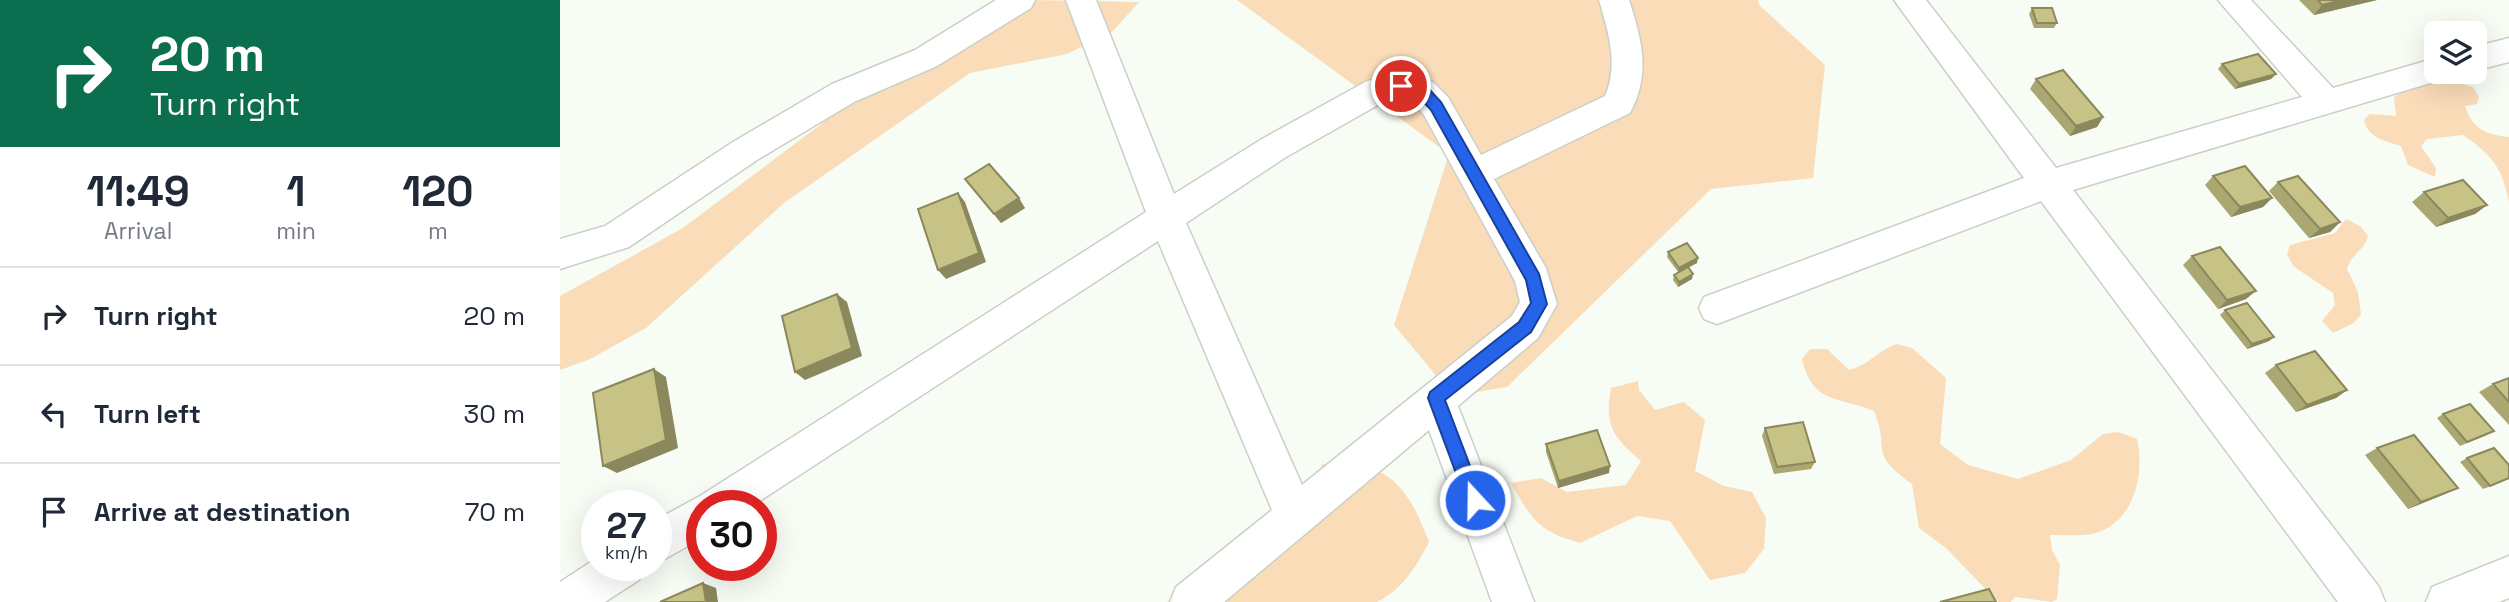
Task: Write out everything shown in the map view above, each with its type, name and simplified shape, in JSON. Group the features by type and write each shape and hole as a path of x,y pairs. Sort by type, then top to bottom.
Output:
{"street":[{"path":"560,254 616,237 745,151 832,100 926,58 1020,0"},
{"path":"1081,0 1165,216 1294,514"},
{"path":"1474,173 1618,104 1626,90 1628,49 1615,0"},
{"path":"1909,0 2364,602"},
{"path":"2233,0 2325,101"},
{"path":"2487,56 2509,50"},
{"path":"1717,308 2048,184 2424,73"},
{"path":"741,490 1165,216 1308,128 1378,90 1401,86 1422,91 1436,106 1533,279 1539,304 1525,327 1294,514 1191,602"},
{"path":"1436,398 1513,602"},
{"path":"2447,602 2509,577"},
{"path":"567,602 599,581"}],"shaded area":[{"path":"1032,0 1139,2 1112,32 1067,54 970,73 784,203 646,328 590,359 560,370 560,296 683,228 901,64"},
{"path":"1237,0 1758,0 1759,5 1825,65 1813,178 1711,189 1507,387 1453,396 1394,325 1449,154"},
{"path":"2462,84 2473,87 2479,97 2477,104 2465,106 2472,120 2487,132 2509,137 2509,202 2503,180 2494,163 2463,135 2427,139 2421,146 2436,168 2435,177 2408,165 2401,146 2378,138 2369,131 2364,120 2370,114 2396,116 2394,97 2425,85"},
{"path":"2346,219 2360,226 2368,236 2347,269 2358,292 2361,314 2354,323 2333,333 2322,321 2335,305 2333,293 2293,266 2287,254 2290,245 2335,233"},
{"path":"1897,344 1912,348 1946,378 1940,444 1968,465 2018,479 2071,460 2103,434 2118,432 2137,439 2140,466 2138,480 2129,506 2121,517 2111,526 2093,534 2050,535 2052,550 2060,565 2057,599 2052,602 2015,597 2011,602 1998,602 1946,548 1919,528 1912,484 1889,465 1882,451 1879,425 1874,411 1820,392 1807,374 1802,359 1810,349 1827,349 1849,370"},
{"path":"1638,381 1639,390 1655,410 1684,402 1705,420 1695,471 1724,486 1752,492 1766,518 1764,549 1745,573 1710,580 1670,521 1637,516 1580,543 1554,534 1531,515 1511,483 1541,478 1567,492 1626,485 1641,461 1613,430 1609,401 1611,388"},
{"path":"1322,464 1357,465 1376,470 1395,483 1410,500 1429,542 1414,569 1394,591 1377,602 1167,602 1206,581 1314,491"}],"building":[{"path":"2318,0 2342,0 2322,5"},
{"path":"2032,8 2052,8 2057,23 2037,23"},
{"path":"2258,54 2276,74 2239,84 2222,64"},
{"path":"2063,70 2103,117 2076,126 2036,79"},
{"path":"989,164 1019,198 994,214 965,179"},
{"path":"2245,166 2272,198 2240,207 2213,176"},
{"path":"2298,176 2340,222 2320,229 2278,182"},
{"path":"2463,180 2487,205 2448,218 2424,192"},
{"path":"958,193 979,253 938,270 918,209"},
{"path":"1687,243 1698,258 1679,268 1668,252"},
{"path":"2220,247 2256,291 2227,300 2192,256"},
{"path":"1688,267 1693,274 1679,282 1674,275"},
{"path":"837,294 852,348 795,372 782,316"},
{"path":"2247,303 2274,337 2252,344 2225,310"},
{"path":"2315,351 2347,390 2307,405 2276,365"},
{"path":"654,369 666,440 603,466 593,393"},
{"path":"2509,378 2509,402 2493,384"},
{"path":"2470,404 2494,431 2467,442 2443,414"},
{"path":"1803,422 1815,462 1777,467 1765,428"},
{"path":"1597,430 1610,466 1559,481 1546,444"},
{"path":"2414,435 2458,488 2421,502 2377,448"},
{"path":"2494,448 2509,465 2509,478 2490,486 2467,458"},
{"path":"703,583 706,602 660,602"},
{"path":"1989,589 1996,602 1940,602"}],"route":[{"path":"1401,86 1422,91 1436,106 1533,279 1539,304 1525,327 1436,398 1475,500"}]}
